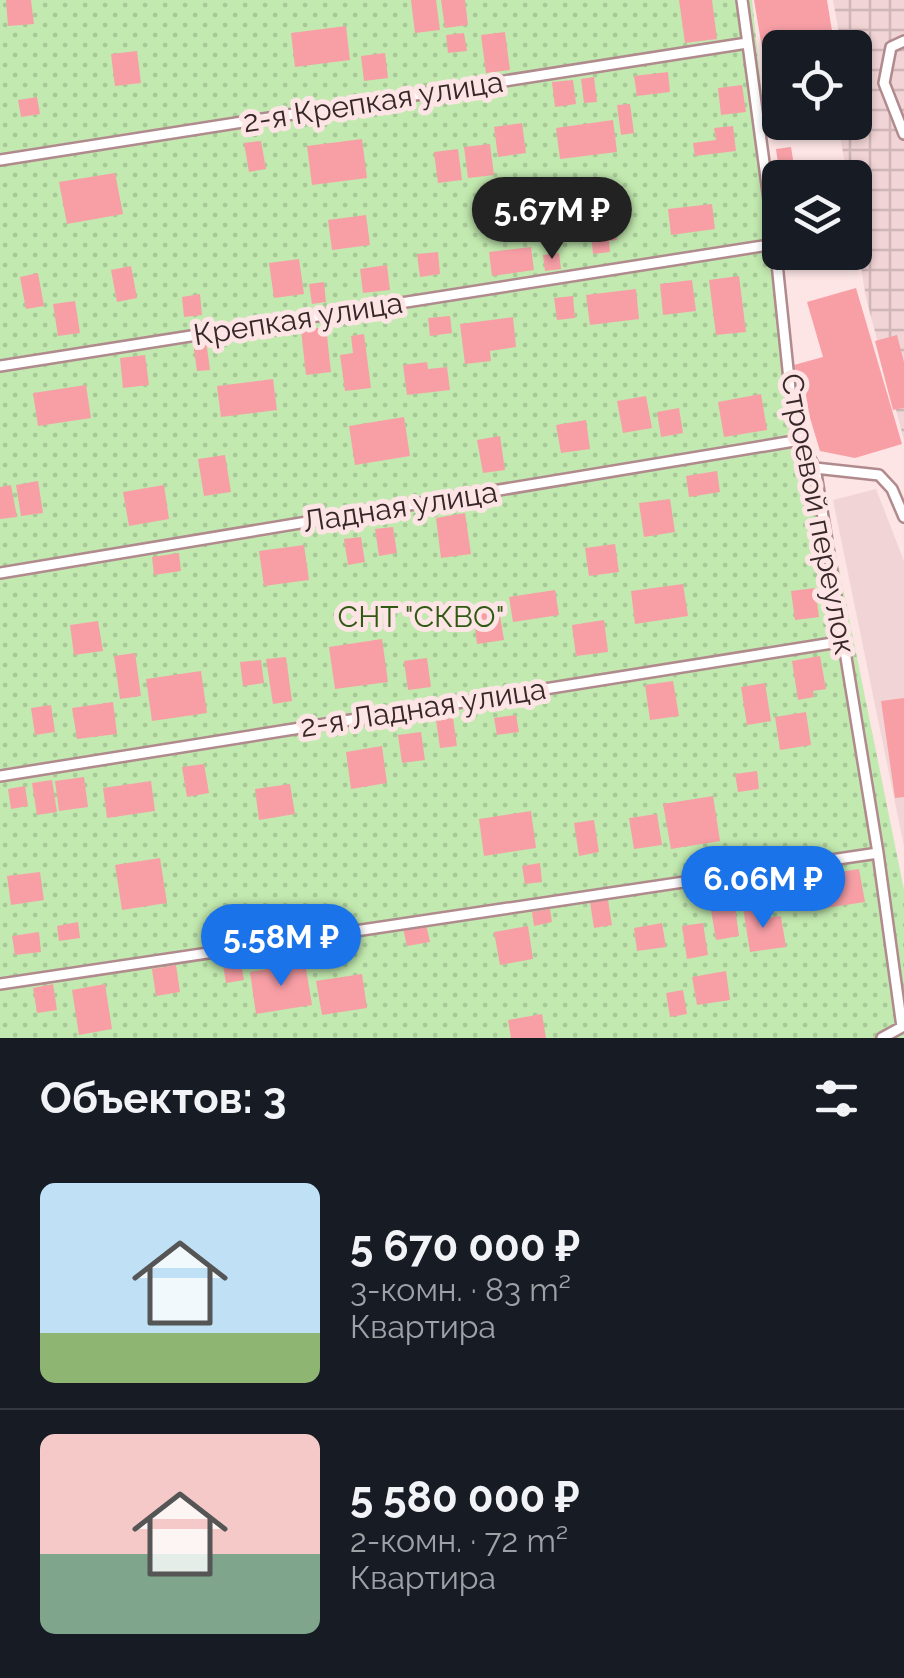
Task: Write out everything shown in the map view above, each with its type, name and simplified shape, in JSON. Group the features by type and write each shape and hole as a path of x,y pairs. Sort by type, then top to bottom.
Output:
{"lane":[{"name":"Строевой переулок","path":"742,0 763,160"},
{"path":"904,40 891,46 884,83 904,134"},
{"name":"2-я Крепкая улица","path":"0,160 747,44"},
{"name":"Крепкая улица","path":"0,366 762,246"},
{"name":"Строевой переулок","path":"777,270 793,418 815,468 878,853 902,1027"},
{"name":"Ладная улица","path":"0,574 800,440"},
{"path":"815,468 879,475 892,490 904,517"},
{"name":"2-я Ладная улица","path":"0,776 845,641"},
{"path":"0,984 878,853"},
{"path":"882,1038 902,1027"}],"shaded area":[{"path":"833,0 904,0 904,440 861,270 872,270 872,160 844,160 841,140 872,140 872,30 838,30"},
{"path":"876,489 904,561 904,846 833,500"}],"green space":[{"name":"СНТ \"СКВО\"","path":"0,0 752,0 762,95 762,140 767,140 769,160 762,160 762,270 780,270 796,419 820,474 904,890 904,1038 0,1038"}],"building":[{"path":"6,0 31,0 34,24 8,26"},
{"path":"411,0 436,0 440,30 415,33"},
{"path":"441,0 465,0 468,25 445,28"},
{"path":"679,0 712,0 717,39 685,43"},
{"path":"754,0 827,0 832,30 762,30 762,48"},
{"path":"346,26 350,60 295,67 291,33"},
{"path":"505,32 510,70 486,73 481,35"},
{"path":"464,33 467,51 448,53 446,35"},
{"path":"137,51 141,83 115,86 111,54"},
{"path":"385,53 388,78 364,81 361,56"},
{"path":"668,72 670,92 637,96 634,76"},
{"path":"594,77 597,102 584,103 581,79"},
{"path":"573,80 576,104 555,107 552,82"},
{"path":"742,85 746,112 721,115 718,88"},
{"path":"37,97 40,114 21,117 18,100"},
{"path":"630,104 634,133 621,135 617,105"},
{"path":"613,120 617,152 560,159 556,128"},
{"path":"522,123 526,153 498,157 494,127"},
{"path":"733,126 736,151 695,156 693,143 716,140 714,128"},
{"path":"362,139 367,178 312,185 307,146"},
{"path":"261,141 266,169 249,172 244,143"},
{"path":"490,144 494,175 468,178 464,147"},
{"path":"791,147 793,160 778,160 776,149"},
{"path":"458,149 462,180 438,183 434,152"},
{"path":"115,173 123,214 67,224 59,182"},
{"path":"562,197 566,227 531,231 527,201"},
{"path":"712,204 715,229 671,235 668,209"},
{"path":"366,215 370,245 332,250 328,220"},
{"path":"615,227 617,240 609,241 610,252 593,254 591,230"},
{"path":"531,247 534,270 492,276 489,252"},
{"path":"438,252 440,274 420,277 417,254"},
{"path":"559,253 561,269 545,271 543,255"},
{"path":"299,259 304,294 274,298 269,263"},
{"path":"387,265 390,290 363,293 360,269"},
{"path":"131,266 137,298 117,302 111,270"},
{"path":"38,273 44,306 26,309 20,277"},
{"path":"739,276 746,332 716,335 709,280"},
{"path":"692,280 696,311 663,315 660,284"},
{"path":"324,282 326,302 312,304 309,284"},
{"path":"856,288 902,444 855,458 820,451 794,365 823,357 807,302"},
{"path":"636,289 639,319 590,325 586,295"},
{"path":"200,294 202,315 184,317 182,297"},
{"path":"573,296 575,318 557,320 554,298"},
{"path":"75,301 80,333 58,336 53,304"},
{"path":"450,316 452,333 430,336 428,318"},
{"path":"513,317 516,347 490,351 491,361 465,364 460,324"},
{"path":"326,327 331,372 306,375 301,330"},
{"path":"364,334 371,388 345,391 340,355 353,353 351,336"},
{"path":"897,335 904,362 904,408 893,410 875,341"},
{"path":"206,340 210,370 197,371 193,342"},
{"path":"145,355 149,385 123,388 120,358"},
{"path":"427,362 428,369 447,367 450,390 407,395 403,365"},
{"path":"273,379 277,410 221,417 217,386"},
{"path":"86,385 91,418 38,426 33,393"},
{"path":"761,394 767,430 724,437 718,402"},
{"path":"646,396 652,428 623,433 617,401"},
{"path":"679,408 683,433 661,437 657,412"},
{"path":"404,417 410,456 355,465 349,426"},
{"path":"586,420 590,449 561,453 556,425"},
{"path":"500,436 505,470 483,473 477,440"},
{"path":"225,455 231,492 204,496 198,459"},
{"path":"717,471 720,492 689,497 686,476"},
{"path":"38,481 43,513 21,516 16,485"},
{"path":"11,485 17,517 0,519 0,487"},
{"path":"164,485 169,519 129,526 123,492"},
{"path":"670,499 675,532 644,537 639,503"},
{"path":"465,513 471,554 441,558 436,518"},
{"path":"393,527 397,553 379,556 375,529"},
{"path":"361,537 365,562 348,565 344,539"},
{"path":"615,544 619,572 589,576 585,548"},
{"path":"304,545 309,580 264,586 259,551"},
{"path":"179,553 181,571 154,575 152,557"},
{"path":"683,584 688,616 635,624 631,591"},
{"path":"815,588 819,617 795,620 791,591"},
{"path":"555,590 559,615 513,622 509,597"},
{"path":"499,609 504,640 477,644 473,613"},
{"path":"604,620 608,652 576,656 572,625"},
{"path":"98,621 103,651 74,655 70,625"},
{"path":"382,639 388,682 335,689 329,647"},
{"path":"135,653 141,696 120,699 114,656"},
{"path":"820,656 826,689 813,691 814,697 798,700 792,661"},
{"path":"286,657 292,701 273,704 266,659"},
{"path":"427,658 431,687 408,690 404,661"},
{"path":"261,660 264,683 243,686 240,662"},
{"path":"201,671 207,713 152,721 146,679"},
{"path":"673,681 679,716 650,720 645,685"},
{"path":"765,683 771,721 747,725 741,687"},
{"path":"904,698 904,797 895,798 881,701"},
{"path":"113,702 117,734 77,739 72,708"},
{"path":"51,705 55,732 35,735 31,708"},
{"path":"806,712 811,745 780,750 775,717"},
{"path":"516,715 519,732 497,735 494,718"},
{"path":"453,718 457,746 440,748 436,720"},
{"path":"421,732 425,760 402,763 398,735"},
{"path":"382,746 387,783 351,789 346,752"},
{"path":"204,764 209,793 187,797 182,767"},
{"path":"757,771 759,789 738,792 735,774"},
{"path":"84,777 88,807 59,811 55,781"},
{"path":"52,780 57,812 37,815 32,783"},
{"path":"151,781 155,811 107,818 103,788"},
{"path":"290,784 295,814 259,820 255,789"},
{"path":"25,786 28,806 11,809 8,789"},
{"path":"713,796 720,841 671,849 663,804"},
{"path":"531,811 536,848 484,856 479,819"},
{"path":"657,814 662,845 634,849 629,818"},
{"path":"594,820 599,852 579,856 574,823"},
{"path":"160,858 167,903 122,910 115,865"},
{"path":"540,863 542,882 525,884 522,866"},
{"path":"859,869 865,902 825,908 820,875"},
{"path":"40,872 44,900 11,905 7,876"},
{"path":"791,872 797,907 779,910 773,875"},
{"path":"608,900 612,925 594,928 590,902"},
{"path":"734,900 739,936 716,940 710,904"},
{"path":"759,906 761,919 781,916 786,947 750,952 743,908"},
{"path":"550,909 552,922 534,926 532,912"},
{"path":"78,922 80,938 59,941 57,926"},
{"path":"662,923 666,947 637,951 634,928"},
{"path":"703,923 708,955 687,959 682,926"},
{"path":"426,924 430,942 407,946 403,928"},
{"path":"528,926 533,959 500,965 494,932"},
{"path":"39,932 41,952 15,955 12,936"},
{"path":"240,957 244,980 226,983 222,959"},
{"path":"305,963 312,1005 256,1014 250,972"},
{"path":"176,965 180,992 156,996 152,969"},
{"path":"726,971 730,1000 697,1005 692,977"},
{"path":"362,974 367,1008 322,1015 316,981"},
{"path":"53,984 57,1010 37,1013 33,988"},
{"path":"105,984 112,1029 79,1035 72,990"},
{"path":"683,990 687,1014 670,1017 666,993"},
{"path":"542,1014 546,1038 511,1038 508,1020"}]}
